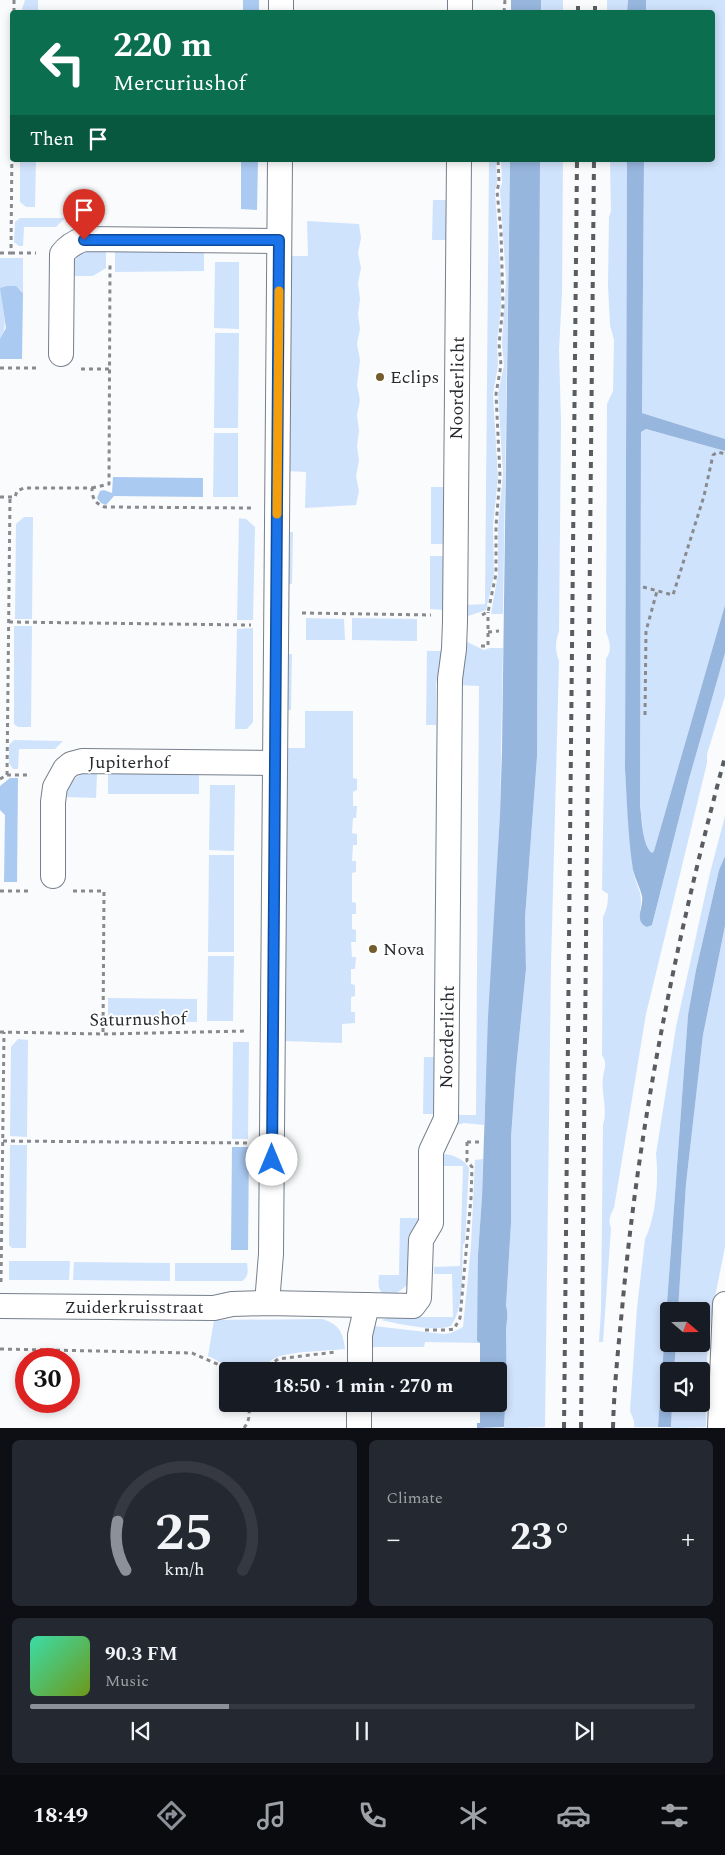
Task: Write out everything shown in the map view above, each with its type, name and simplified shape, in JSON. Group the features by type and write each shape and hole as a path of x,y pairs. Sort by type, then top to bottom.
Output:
{"street":[{"path":"267,1303 271,1254 280,162"},
{"name":"Noorderlicht","path":"267,1303 413,1306 419,1298 421,1240 431,1223 431,1151 446,1119 450,679 454,649 455,618 459,162"},
{"path":"61,354 62,254 66,248 75,242 84,240 279,240"},
{"name":"Jupiterhof","path":"61,883 54,802 55,787 65,769 71,764 82,760 275,763"},
{"name":"Zuiderkruisstraat","path":"1,1306 214,1308 232,1304 267,1303"},
{"path":"720,1428 725,1304"},
{"path":"360,1360 360,1335 367,1305"},
{"path":"359,1412 359,1428"}],"path":[{"path":"0,258 2,253 11,253 12,162"},
{"path":"9,622 455,618 468,620 488,612 496,574 496,533 500,476 496,394 501,365 499,344 503,298 501,232 497,191 499,183 498,162"},
{"path":"0,497 15,497 24,488 92,488 108,484 110,240"},
{"path":"0,364 4,368"},
{"path":"643,587 673,596 704,496 713,455 718,452 725,454"},
{"path":"92,488 94,500 99,505 105,507 277,508"},
{"path":"7,775 10,497"},
{"path":"645,715 646,631 657,591"},
{"path":"488,632 499,631"},
{"path":"61,883 104,891 103,1034"},
{"name":"Saturnushof","path":"1,1306 2,1032 103,1034 273,1031"},
{"path":"3,1142 253,1143 253,1122 272,1122"},
{"path":"467,1142 480,1142"},
{"path":"0,1349 192,1353 219,1365"},
{"path":"274,1362 278,1359 360,1360"},
{"path":"244,1428 248,1422 249,1412"}],"shaded area":[{"path":"25,0 38,0 38,10 22,10"},
{"path":"243,0 259,0 259,10 243,10"},
{"path":"511,0 541,0 541,10 511,10"},
{"path":"541,0 563,0 563,10 541,10"},
{"path":"607,0 628,0 627,10 607,10"},
{"path":"628,0 646,0 646,10 627,10"},
{"path":"646,0 725,0 725,439 642,413 644,162 715,162 715,10 646,10"},
{"path":"20,162 36,162 35,207 26,207 20,202"},
{"path":"241,162 258,162 257,210 241,209"},
{"path":"489,162 496,162 497,183 495,191 501,306 497,344 498,366 493,394 498,478 493,525 494,575 486,610 465,617 465,605 485,604"},
{"path":"501,162 510,162 503,614 491,614 498,574 498,526 503,474 498,394 504,365 502,344 506,280 500,190 502,183"},
{"path":"510,162 540,162 537,757 525,918 526,969 511,1137 511,1223 506,1306 506,1362 480,1362 480,1343 477,1341 478,1254 482,1197 488,1017 500,814"},
{"path":"540,162 563,162 562,293 559,350 561,422 559,631 556,646 559,661 551,965 545,1427 504,1428 505,1412 507,1412 506,1306 511,1223 511,1137 526,969 525,918 537,757"},
{"path":"610,162 627,162 625,769 632,857 634,875 641,898 640,910 652,925 689,779 725,653 725,696 707,754 707,763 646,1014 614,1208 610,1218 611,1228 603,1342 599,1342 603,1125 605,1113 603,1076 605,1060 602,1055 603,917 607,906 608,894 602,890 606,659 610,646 606,632 607,404 613,391 614,340 610,325 608,286 609,217 611,211"},
{"path":"627,162 644,162 642,413 725,439 725,451 646,429 641,432 640,806 644,838 652,853 725,605 725,653 689,779 652,925 647,927 643,924 640,917 642,896 633,870 625,769"},
{"path":"433,200 447,200 447,240 432,240"},
{"path":"20,218 65,218 56,227 24,227 23,246 19,246 14,242 15,222"},
{"path":"307,221 359,224 361,238 358,253 361,268 358,283 360,329 357,344 360,360 357,385 360,400 357,415 359,461 356,476 359,491 356,505 305,508 306,472 287,471 288,256 308,256"},
{"path":"90,250 106,250 106,268 93,276 73,276 74,260 81,253"},
{"path":"115,250 204,251 204,271 115,272"},
{"path":"0,258 23,258 23,293 20,289 2,294 5,323 0,339"},
{"path":"215,262 239,262 239,329 214,328"},
{"path":"16,286 23,293 22,359 0,359 0,339 6,328 0,288"},
{"path":"215,333 239,333 238,428 214,428"},
{"path":"646,429 725,451 725,605 652,853 649,852 645,845 640,806 641,432"},
{"path":"214,433 238,433 238,497 213,497"},
{"path":"113,477 203,478 203,497 114,496 106,505 97,498 100,491 104,490 112,493"},
{"path":"431,487 445,487 444,544 431,544"},
{"path":"24,517 33,517 32,619 15,619 16,524"},
{"path":"239,518 246,519 255,527 253,620 237,620"},
{"path":"286,532 293,532 292,584 285,584"},
{"path":"430,556 444,556 444,610 430,609"},
{"path":"306,618 344,619 345,640 306,640"},
{"path":"352,618 417,619 417,641 352,640"},
{"path":"14,626 32,626 31,727 18,727 14,724"},
{"path":"253,628 253,722 247,729 235,729 237,629"},
{"path":"465,641 484,650 503,648 500,814 484,1125 464,1123 453,1126 455,1115 476,1115 479,686 458,685"},
{"path":"427,651 443,651 436,683 436,725 426,725"},
{"path":"285,654 292,654 291,710 284,710"},
{"path":"305,711 353,711 353,778 357,779 357,790 353,792 353,806 357,806 356,818 353,818 352,833 357,834 357,845 353,845 352,861 356,861 356,872 352,873 352,902 356,903 356,914 352,914 352,929 356,930 356,942 351,942 352,957 356,957 355,969 351,969 351,984 355,985 355,996 351,997 351,1012 355,1012 355,1023 342,1024 342,1043 282,1041 284,748 305,748"},
{"path":"14,740 63,741 55,749 19,749 18,769 13,769 9,763 9,745"},
{"path":"85,773 97,774 96,798 67,797 68,789 72,782"},
{"path":"108,773 199,774 199,794 108,794"},
{"path":"10,778 18,778 17,882 4,882 5,815 0,810 0,786"},
{"path":"210,785 235,785 234,851 209,850"},
{"path":"725,816 725,856 719,870 696,970 688,1015 667,1302 660,1302 660,1352 663,1352 663,1362 660,1362 658,1427 634,1427 630,1411 637,1308 645,1239 652,1220 656,1198 656,1154 676,1027 710,873"},
{"path":"209,855 234,855 234,952 208,952"},
{"path":"725,856 725,926 703,1035 686,1184 679,1302 667,1302 688,1015 696,970 719,870"},
{"path":"725,926 725,1247 710,1330 710,1302 679,1302 686,1184 703,1035"},
{"path":"208,956 234,956 233,1021 207,1021"},
{"path":"108,998 197,999 197,1022 108,1021"},
{"path":"18,1039 28,1040 27,1137 10,1136 11,1047"},
{"path":"233,1042 249,1042 248,1139 232,1139"},
{"path":"424,1057 434,1057 433,1114 423,1114"},
{"path":"10,1145 27,1145 26,1248 12,1248 9,1245"},
{"path":"232,1147 249,1147 248,1250 231,1250"},
{"path":"443,1154 458,1158 469,1168 462,1286 456,1317 451,1326 444,1328 416,1327 381,1320 392,1317 453,1317 452,1274 434,1274 434,1267 460,1266 463,1166 443,1166"},
{"path":"483,1159 478,1254 480,1343 425,1342 424,1347 368,1347 374,1326 443,1334 451,1333 463,1327 471,1246 475,1160"},
{"path":"400,1218 421,1218 411,1280 404,1288 390,1296 382,1293 379,1287 379,1275 399,1275"},
{"path":"9,1261 70,1261 69,1280 9,1280"},
{"path":"74,1262 170,1263 170,1281 73,1280"},
{"path":"175,1263 247,1263 248,1273 242,1281 175,1281"},
{"path":"322,1319 336,1326 343,1338 345,1349 299,1353 282,1356 269,1362 220,1362 208,1356 214,1320"},
{"path":"663,1352 675,1352 675,1362 663,1362"},
{"path":"675,1352 708,1352 707,1362 675,1362"},
{"path":"660,1400 660,1412 672,1412 671,1427 658,1427"},
{"path":"480,1412 505,1412 504,1427 477,1428 477,1423 480,1423"},
{"path":"672,1412 706,1412 706,1427 671,1428"}],"railway":[{"path":"578,0 578,10"},
{"path":"595,0 595,10"},
{"path":"564,1428 577,162"},
{"path":"581,1428 594,162"},
{"path":"613,1428 614,1396 630,1230 650,1094 676,958 725,757"}],"slow traffic":[{"path":"277,514 279,291"}],"place":[{"name":"Eclips","path":"380,377"},
{"name":"Nova","path":"373,949"}],"route":[{"path":"84,240 279,240 272,1160"}]}
